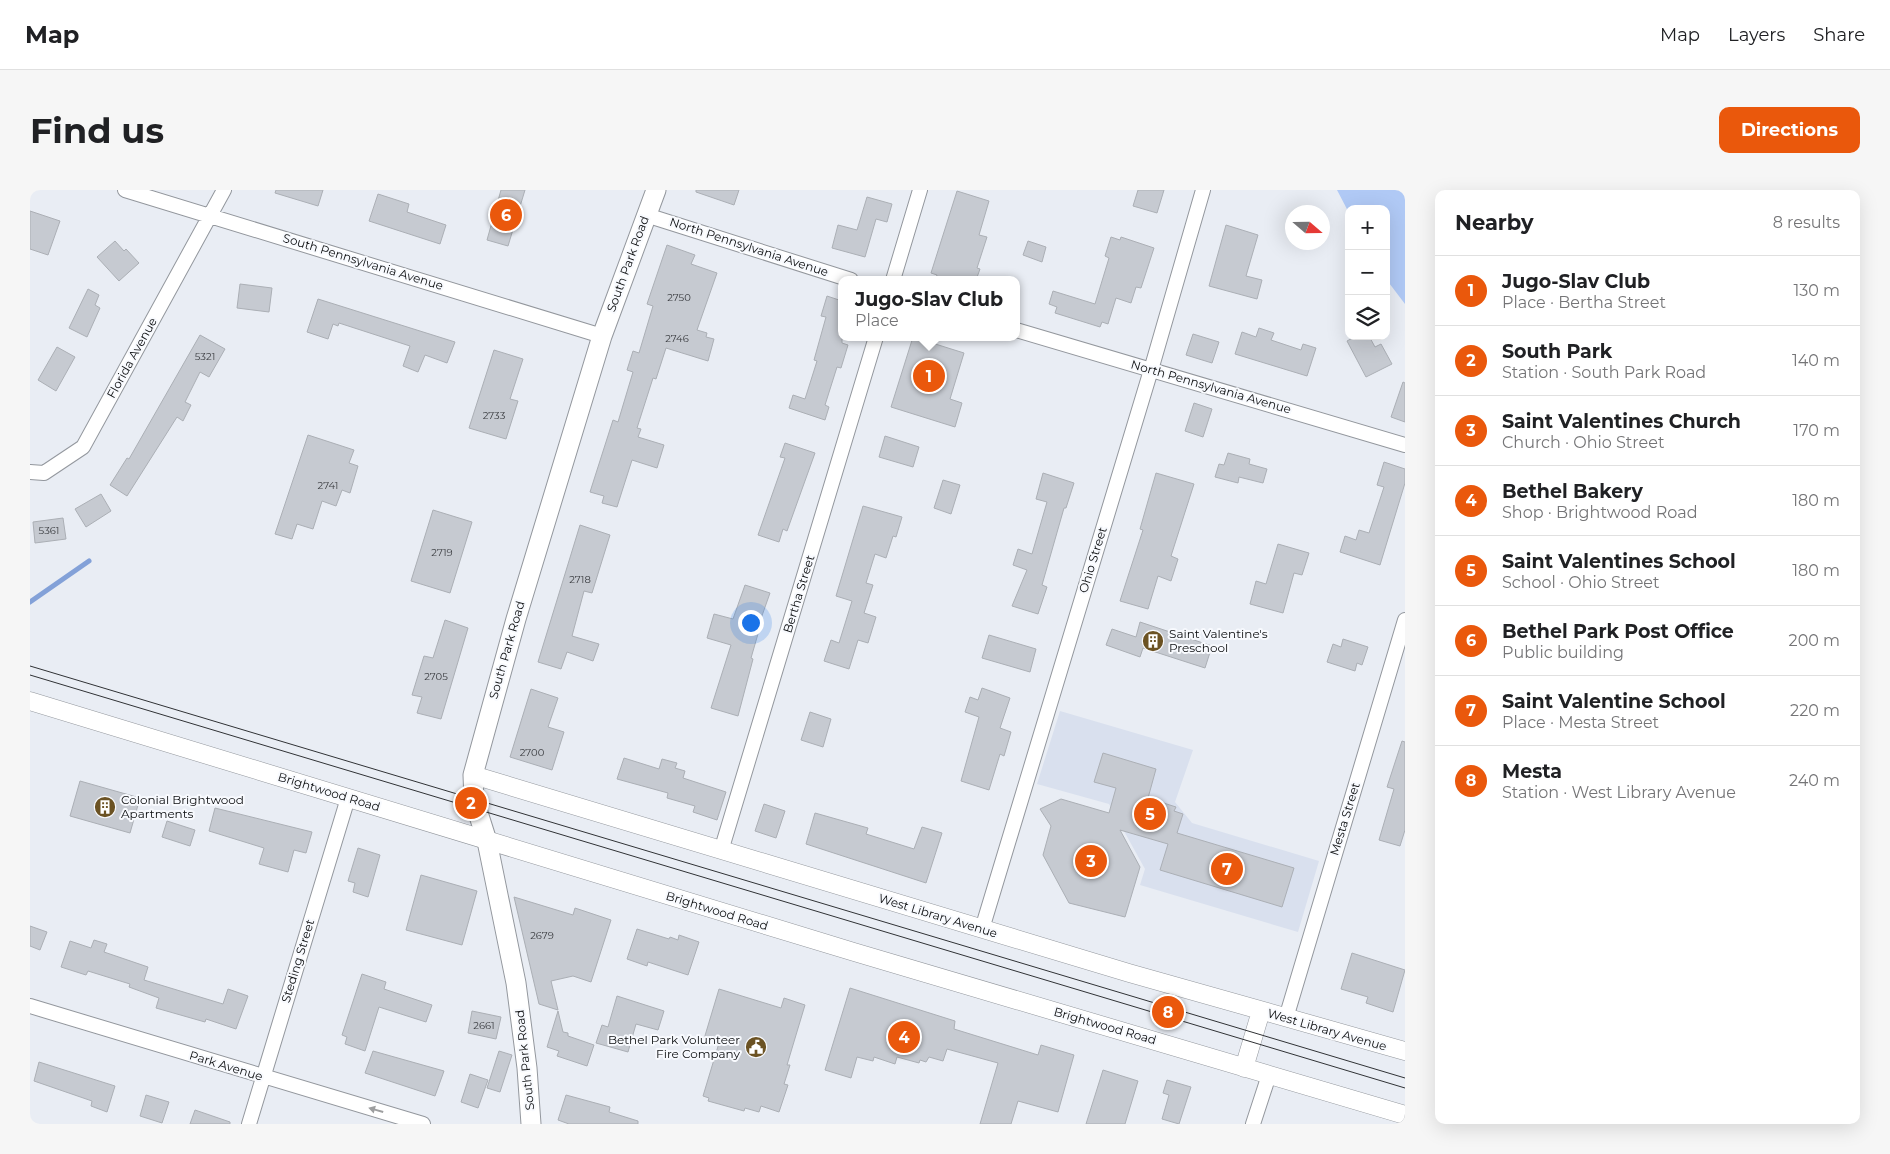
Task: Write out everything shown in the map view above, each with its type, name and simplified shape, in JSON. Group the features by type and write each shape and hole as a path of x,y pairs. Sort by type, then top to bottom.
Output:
{"main road":[{"name":"South Park Road","path":"531,1124 528,1068 516,983 487,841 476,809 473,775 516,619 602,336 656,190"}],"street":[{"name":"South Pennsylvania Avenue","path":"125,190 602,336"},
{"name":"Florida Avenue","path":"30,472 44,472 83,447 224,190"},
{"path":"894,276 920,190"},
{"name":"Ohio Street","path":"982,929 1151,370 1188,234 1203,190"},
{"name":"North Pennsylvania Avenue","path":"646,215 838,276"},
{"name":"North Pennsylvania Avenue","path":"1020,331 1405,445"},
{"name":"Bertha Street","path":"722,851 875,341"},
{"name":"Mesta Street","path":"1286,1018 1405,620"},
{"name":"Brightwood Road","path":"30,701 487,841 1405,1115"},
{"name":"West Library Avenue","path":"473,775 982,929 1405,1052"},
{"name":"Steding Street","path":"249,1124 348,798"},
{"name":"Park Avenue","path":"30,1006 423,1124"},
{"path":"1244,1068 1260,1011"},
{"path":"1253,1124 1269,1075"}],"shaded area":[{"path":"1337,190 1405,190 1405,304 1390,284 1390,205 1345,205"},
{"path":"1060,711 1193,750 1175,802 1192,823 1319,861 1298,932 1140,885 1145,869 1109,804 1037,784"}],"building":[{"path":"276,190 323,190 318,206 275,193"},
{"path":"501,190 525,190 508,246 487,240"},
{"path":"696,190 739,190 734,205 696,192"},
{"path":"1138,190 1164,190 1157,213 1133,206"},
{"path":"957,191 989,201 979,235 987,237 977,268 980,269 977,276 937,276 931,273"},
{"path":"378,194 409,204 407,212 446,225 440,244 369,221"},
{"path":"867,197 892,204 887,222 876,219 865,257 832,248 838,225 857,230"},
{"path":"30,211 60,221 48,255 30,249"},
{"path":"1226,225 1258,235 1246,276 1262,280 1257,299 1209,286"},
{"path":"1111,237 1120,240 1121,237 1154,248 1141,288 1136,287 1131,303 1116,298 1108,324 1102,322 1100,327 1055,313 1057,307 1049,304 1053,291 1095,304 1109,258 1105,256"},
{"path":"115,241 124,251 126,249 139,263 119,281 97,257"},
{"path":"1028,241 1046,247 1042,262 1023,255"},
{"path":"667,245 695,255 691,264 717,273 697,330 707,333 706,337 714,339 708,361 666,348 656,379 653,378 637,428 641,429 638,437 664,445 657,468 632,460 617,507 602,503 604,496 590,492 613,420 618,422 633,372 627,370 633,351 639,353 653,306 647,304"},
{"path":"240,284 272,288 269,312 237,308"},
{"path":"88,289 99,295 95,305 100,308 87,337 69,328"},
{"path":"827,296 838,300 838,341 848,345 841,368 837,367 825,405 829,407 825,420 789,408 793,395 805,399 817,361 814,360 826,317 821,316"},
{"path":"318,299 455,342 447,363 425,355 418,372 403,366 410,346 339,323 338,326 333,324 328,339 307,332"},
{"path":"1259,328 1274,333 1271,340 1301,350 1303,344 1316,348 1307,376 1235,354 1242,332 1256,337"},
{"path":"1193,334 1219,342 1212,363 1186,355"},
{"path":"200,335 225,349 209,377 200,372 185,402 191,405 183,421 177,417 127,496 110,485 127,458 129,459"},
{"path":"1371,340 1375,347 1381,344 1392,364 1366,377 1347,341"},
{"path":"912,341 926,341 964,353 950,399 962,403 955,427 891,407"},
{"path":"57,347 75,357 56,391 38,380"},
{"path":"494,350 523,359 510,399 518,401 506,439 469,428"},
{"path":"1403,382 1405,383 1405,422 1391,417"},
{"path":"1194,403 1212,409 1203,437 1185,431"},
{"path":"308,435 354,450 349,463 358,466 350,493 342,490 336,506 322,501 313,529 297,524 292,539 275,534"},
{"path":"885,436 919,447 913,467 879,457"},
{"path":"785,443 815,453 787,531 783,529 779,542 758,535 785,458 780,457"},
{"path":"1228,453 1250,459 1249,464 1267,469 1263,483 1239,477 1238,483 1215,477 1219,464 1224,465"},
{"path":"1384,462 1405,469 1405,483 1380,565 1340,552 1345,536 1356,540 1359,530 1369,533 1384,487 1377,485"},
{"path":"1043,473 1074,483 1066,508 1064,508 1042,585 1047,587 1038,614 1012,606 1027,570 1013,565 1018,549 1032,554 1047,502 1036,499"},
{"path":"1156,473 1194,484 1171,556 1178,559 1171,581 1158,576 1148,609 1120,601 1143,530 1140,529"},
{"path":"943,480 960,485 951,514 934,508"},
{"path":"101,494 111,511 86,527 75,509"},
{"path":"863,506 902,517 896,537 893,536 886,558 875,554 866,583 873,585 864,613 876,617 868,643 858,640 849,669 824,661 831,640 839,643 852,601 836,596"},
{"path":"433,510 472,522 450,593 411,581"},
{"path":"63,518 66,539 35,543 33,522"},
{"path":"580,525 610,535 592,593 584,591 572,636 599,644 593,661 567,652 561,669 538,662"},
{"path":"1278,544 1309,553 1302,575 1294,573 1283,613 1250,604 1256,581 1266,584"},
{"path":"745,585 770,593 758,627 760,627 751,658 753,659 738,716 711,708 731,645 707,638 714,614 733,619"},
{"path":"445,620 468,628 441,719 417,713 422,697 412,695 424,656 433,658"},
{"name":"Saint Valentine's Preschool","path":"1140,622 1212,646 1205,668 1143,648 1140,657 1106,645 1112,629 1136,637"},
{"path":"989,635 1036,649 1030,672 982,658"},
{"path":"1343,639 1368,647 1362,665 1357,663 1355,671 1327,662 1333,644 1341,647"},
{"path":"982,688 1010,698 1000,728 1011,732 1004,756 1000,754 989,790 961,781 979,717 965,712 970,697 978,700"},
{"path":"531,689 558,698 548,727 564,732 552,770 510,757"},
{"path":"810,712 831,719 823,747 801,740"},
{"path":"1402,741 1405,742 1405,830 1400,846 1379,840 1394,789 1387,787"},
{"path":"1103,753 1156,769 1148,798 1176,807 1174,811 1183,814 1177,833 1294,868 1282,907 1160,870 1168,844 1120,830 1140,867 1125,917 1069,903 1043,855 1051,826 1040,809 1061,799 1109,813 1116,788 1094,782"},
{"path":"624,758 659,769 662,759 677,763 675,768 685,771 683,778 726,792 717,820 693,812 695,806 667,798 668,793 617,779"},
{"name":"Colonial Brightwood Apartments","path":"80,781 140,798 130,833 70,816"},
{"path":"764,804 785,811 776,838 755,831"},
{"path":"215,808 312,832 306,853 294,850 288,872 259,864 264,848 209,831"},
{"path":"815,813 868,828 866,834 914,849 922,827 942,833 926,883 806,844"},
{"path":"167,821 195,830 190,846 162,837"},
{"path":"358,848 380,855 368,897 353,892 355,883 348,881"},
{"path":"421,875 477,891 462,945 406,930"},
{"path":"514,897 573,915 575,908 611,920 591,982 573,976 551,981 558,1010 539,1004"},
{"path":"30,926 47,932 40,950 30,946"},
{"path":"637,929 669,939 670,937 678,940 679,935 699,942 688,975 648,962 647,966 627,959"},
{"path":"94,940 107,944 104,952 148,967 144,980 223,1004 228,989 248,996 236,1029 206,1019 205,1022 156,1008 159,998 129,987 130,984 88,971 86,975 61,967 70,941 91,948"},
{"path":"1352,953 1405,970 1393,1012 1366,1003 1368,997 1341,989"},
{"path":"362,974 386,982 384,989 432,1005 426,1022 379,1007 365,1051 345,1044 347,1037 342,1035"},
{"path":"850,988 955,1021 954,1029 1038,1055 1041,1045 1074,1055 1058,1112 1018,1101 1011,1124 980,1124 998,1063 947,1049 943,1061 929,1057 926,1062 920,1060 919,1063 897,1057 895,1064 874,1057 873,1061 857,1057 851,1078 825,1070"},
{"name":"Bethel Park Volunteer Fire Company","path":"719,989 781,1008 784,998 805,1005 787,1065 790,1065 784,1084 788,1085 779,1112 761,1106 759,1112 745,1108 744,1111 708,1101 709,1098 703,1096 719,1043 704,1039"},
{"path":"617,996 664,1011 658,1030 636,1024 628,1052 596,1043 602,1025 608,1027"},
{"path":"472,1011 501,1017 496,1039 468,1033"},
{"path":"558,1011 563,1032 568,1033 568,1036 594,1045 587,1066 557,1056 559,1051 547,1047"},
{"path":"373,1051 444,1071 435,1096 365,1073"},
{"path":"499,1051 512,1055 500,1092 487,1088"},
{"path":"39,1062 115,1086 107,1112 91,1106 92,1101 34,1081"},
{"path":"1103,1070 1138,1081 1125,1124 1086,1124"},
{"path":"470,1074 488,1080 478,1108 461,1102"},
{"path":"1167,1080 1191,1087 1179,1124 1162,1119 1169,1095 1163,1093"},
{"path":"146,1095 169,1102 162,1123 140,1116"},
{"path":"566,1095 610,1107 609,1112 638,1121 638,1124 569,1124 558,1120"},
{"path":"195,1110 230,1122 230,1124 190,1124"}],"waterway":[{"path":"30,602 89,561"}],"tram line":[{"path":"30,666 1405,1078"},
{"path":"30,675 1405,1088"}],"place":[{"name":"Bethel Park Post Office","path":"506,215"},
{"name":"Jugo-Slav Club","path":"929,376"},
{"name":"Saint Valentine's Preschool","path":"1153,641"},
{"name":"South Park","path":"471,803"},
{"name":"Colonial Brightwood Apartments","path":"105,807"},
{"name":"Saint Valentines School","path":"1150,814"},
{"name":"Saint Valentines Church","path":"1091,861"},
{"name":"Saint Valentine School","path":"1227,869"},
{"name":"Mesta","path":"1168,1012"},
{"name":"Bethel Bakery","path":"904,1037"},
{"name":"Bethel Park Volunteer Fire Company","path":"756,1047"}]}
